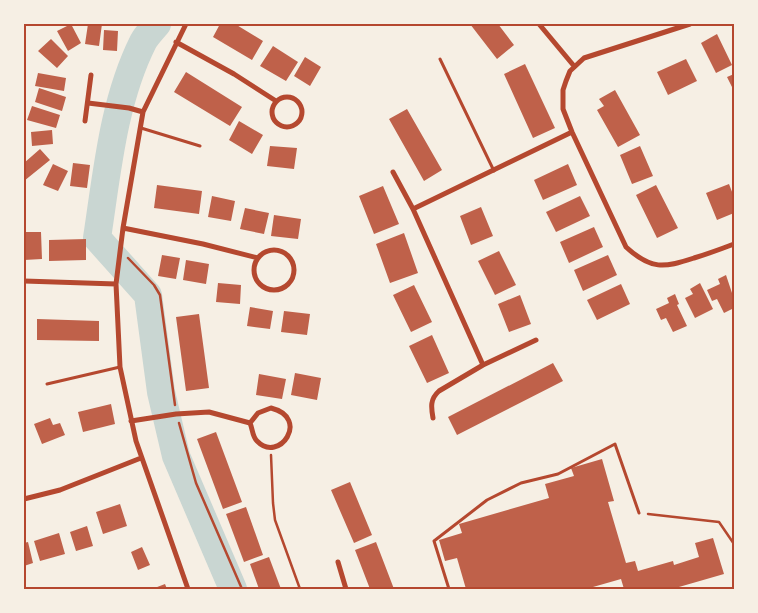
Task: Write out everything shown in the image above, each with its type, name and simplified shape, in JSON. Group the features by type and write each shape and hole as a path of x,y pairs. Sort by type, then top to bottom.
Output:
{"street":[{"path":"186,24 143,112 123,228 116,284 120,367 132,421 142,458 188,589"},
{"path":"539,24 574,66"},
{"path":"690,24 584,58 570,71 563,90 563,109 626,247 637,257 661,266 672,265 734,244"},
{"path":"176,42 234,74 276,101"},
{"path":"85,121 91,75"},
{"path":"286,96 296,99 302,108 298,123 288,127 274,120 272,110 276,101 286,96"},
{"path":"88,103 129,108 143,112"},
{"path":"413,209 572,132"},
{"path":"393,172 413,209 483,365"},
{"path":"123,228 204,244 258,258 270,250 278,250 290,257 294,264 294,271 290,282 275,290 261,284 255,272 258,258"},
{"path":"24,281 116,284"},
{"path":"433,418 430,405 436,393 483,365 536,340"},
{"path":"271,408 280,410 290,425 287,438 283,443 270,447 264,446 256,440 250,423 258,413 271,408"},
{"path":"132,421 176,414 209,412 250,423"},
{"path":"24,499 60,490 142,458"},
{"path":"338,562 346,589"}],"lane":[{"path":"440,60 494,171"},
{"path":"140,127 200,146"},
{"path":"47,384 120,367"},
{"path":"449,589 434,541 486,500 522,483 558,474 614,444 639,513"}],"path":[{"path":"120,250 154,285 160,295 176,414 196,482 242,589"},
{"path":"270,447 275,520 300,589"},
{"path":"639,513 719,522 734,544"}],"building":[{"path":"71,24 81,43 68,51 57,31"},
{"path":"88,24 102,24 99,46 85,44"},
{"path":"220,24 235,24 263,41 252,60 213,37"},
{"path":"470,24 498,24 514,45 497,59"},
{"path":"104,30 118,31 117,51 103,50"},
{"path":"717,34 732,65 716,73 701,43"},
{"path":"51,39 68,56 57,68 38,51"},
{"path":"273,46 298,62 286,81 260,66"},
{"path":"305,57 321,67 310,86 294,76"},
{"path":"686,59 697,81 668,95 657,72"},
{"path":"525,64 555,128 533,138 504,74"},
{"path":"186,72 242,107 230,126 174,92"},
{"path":"38,73 66,78 64,91 35,86"},
{"path":"734,74 734,86 732,87 727,77"},
{"path":"39,88 66,97 62,111 35,102"},
{"path":"615,90 640,135 618,147 597,110 604,106 599,99"},
{"path":"32,106 60,115 56,128 27,120"},
{"path":"407,109 442,170 424,181 389,119"},
{"path":"239,121 263,135 252,154 229,140"},
{"path":"52,130 53,144 32,146 31,132"},
{"path":"270,146 297,148 294,169 267,166"},
{"path":"640,146 653,176 632,184 620,155"},
{"path":"40,149 50,160 24,181 24,163"},
{"path":"73,163 90,165 87,188 70,186"},
{"path":"53,164 68,171 58,191 43,185"},
{"path":"568,164 577,185 543,200 534,180"},
{"path":"729,184 734,197 734,213 717,220 706,193"},
{"path":"157,185 202,191 199,214 154,208"},
{"path":"656,185 678,228 657,238 636,195"},
{"path":"383,186 399,224 374,234 359,196"},
{"path":"212,196 235,201 231,221 208,217"},
{"path":"580,196 590,216 556,232 546,212"},
{"path":"481,207 493,236 471,245 460,216"},
{"path":"245,208 269,213 264,234 240,229"},
{"path":"274,215 301,219 298,239 271,236"},
{"path":"594,227 603,247 569,263 560,242"},
{"path":"24,232 41,232 42,259 24,260"},
{"path":"404,233 418,273 390,283 376,244"},
{"path":"86,239 86,260 49,261 49,240"},
{"path":"499,251 516,285 495,295 478,261"},
{"path":"162,255 180,258 176,279 158,276"},
{"path":"608,255 617,275 583,291 574,270"},
{"path":"186,260 209,264 206,284 183,280"},
{"path":"726,275 734,299 734,308 724,313 717,299 712,301 707,290 720,284 718,279"},
{"path":"218,283 241,285 240,304 216,302"},
{"path":"700,283 713,309 695,318 685,298 693,294 690,289"},
{"path":"621,284 630,304 597,320 587,300"},
{"path":"414,285 432,322 411,332 393,295"},
{"path":"675,294 679,304 677,305 687,326 673,332 666,318 661,320 656,309 669,303 667,298"},
{"path":"520,295 531,324 509,332 498,304"},
{"path":"250,307 273,311 270,329 247,326"},
{"path":"284,311 310,314 307,335 281,332"},
{"path":"199,314 209,388 186,391 176,317"},
{"path":"37,319 99,321 99,341 37,340"},
{"path":"432,335 449,373 427,383 409,346"},
{"path":"553,363 563,381 457,435 448,417"},
{"path":"295,373 321,378 317,400 291,395"},
{"path":"259,374 286,379 282,399 256,395"},
{"path":"111,404 115,424 83,432 78,412"},
{"path":"50,418 53,425 60,423 65,435 42,444 34,424"},
{"path":"216,432 242,502 223,509 197,439"},
{"path":"602,459 614,501 608,502 626,563 635,561 638,571 673,561 674,565 699,557 695,543 713,538 724,574 672,589 624,589 621,579 586,589 466,589 457,558 445,561 439,540 462,533 459,524 549,498 545,484 574,476 571,468"},
{"path":"350,482 372,535 354,543 331,490"},
{"path":"120,504 127,526 103,534 96,512"},
{"path":"246,507 263,555 244,562 226,514"},
{"path":"87,526 93,546 76,551 70,532"},
{"path":"59,533 65,554 40,561 34,541"},
{"path":"28,542 33,563 24,566 24,543"},
{"path":"376,542 394,589 370,589 355,550"},
{"path":"142,547 150,565 138,570 131,552"},
{"path":"269,557 281,589 259,589 250,564"},
{"path":"165,584 167,589 152,589"}],"waterway":[{"path":"157,24 143,42 133,65 118,113 112,138 97,238 148,295 161,392 176,456 233,589"}]}
